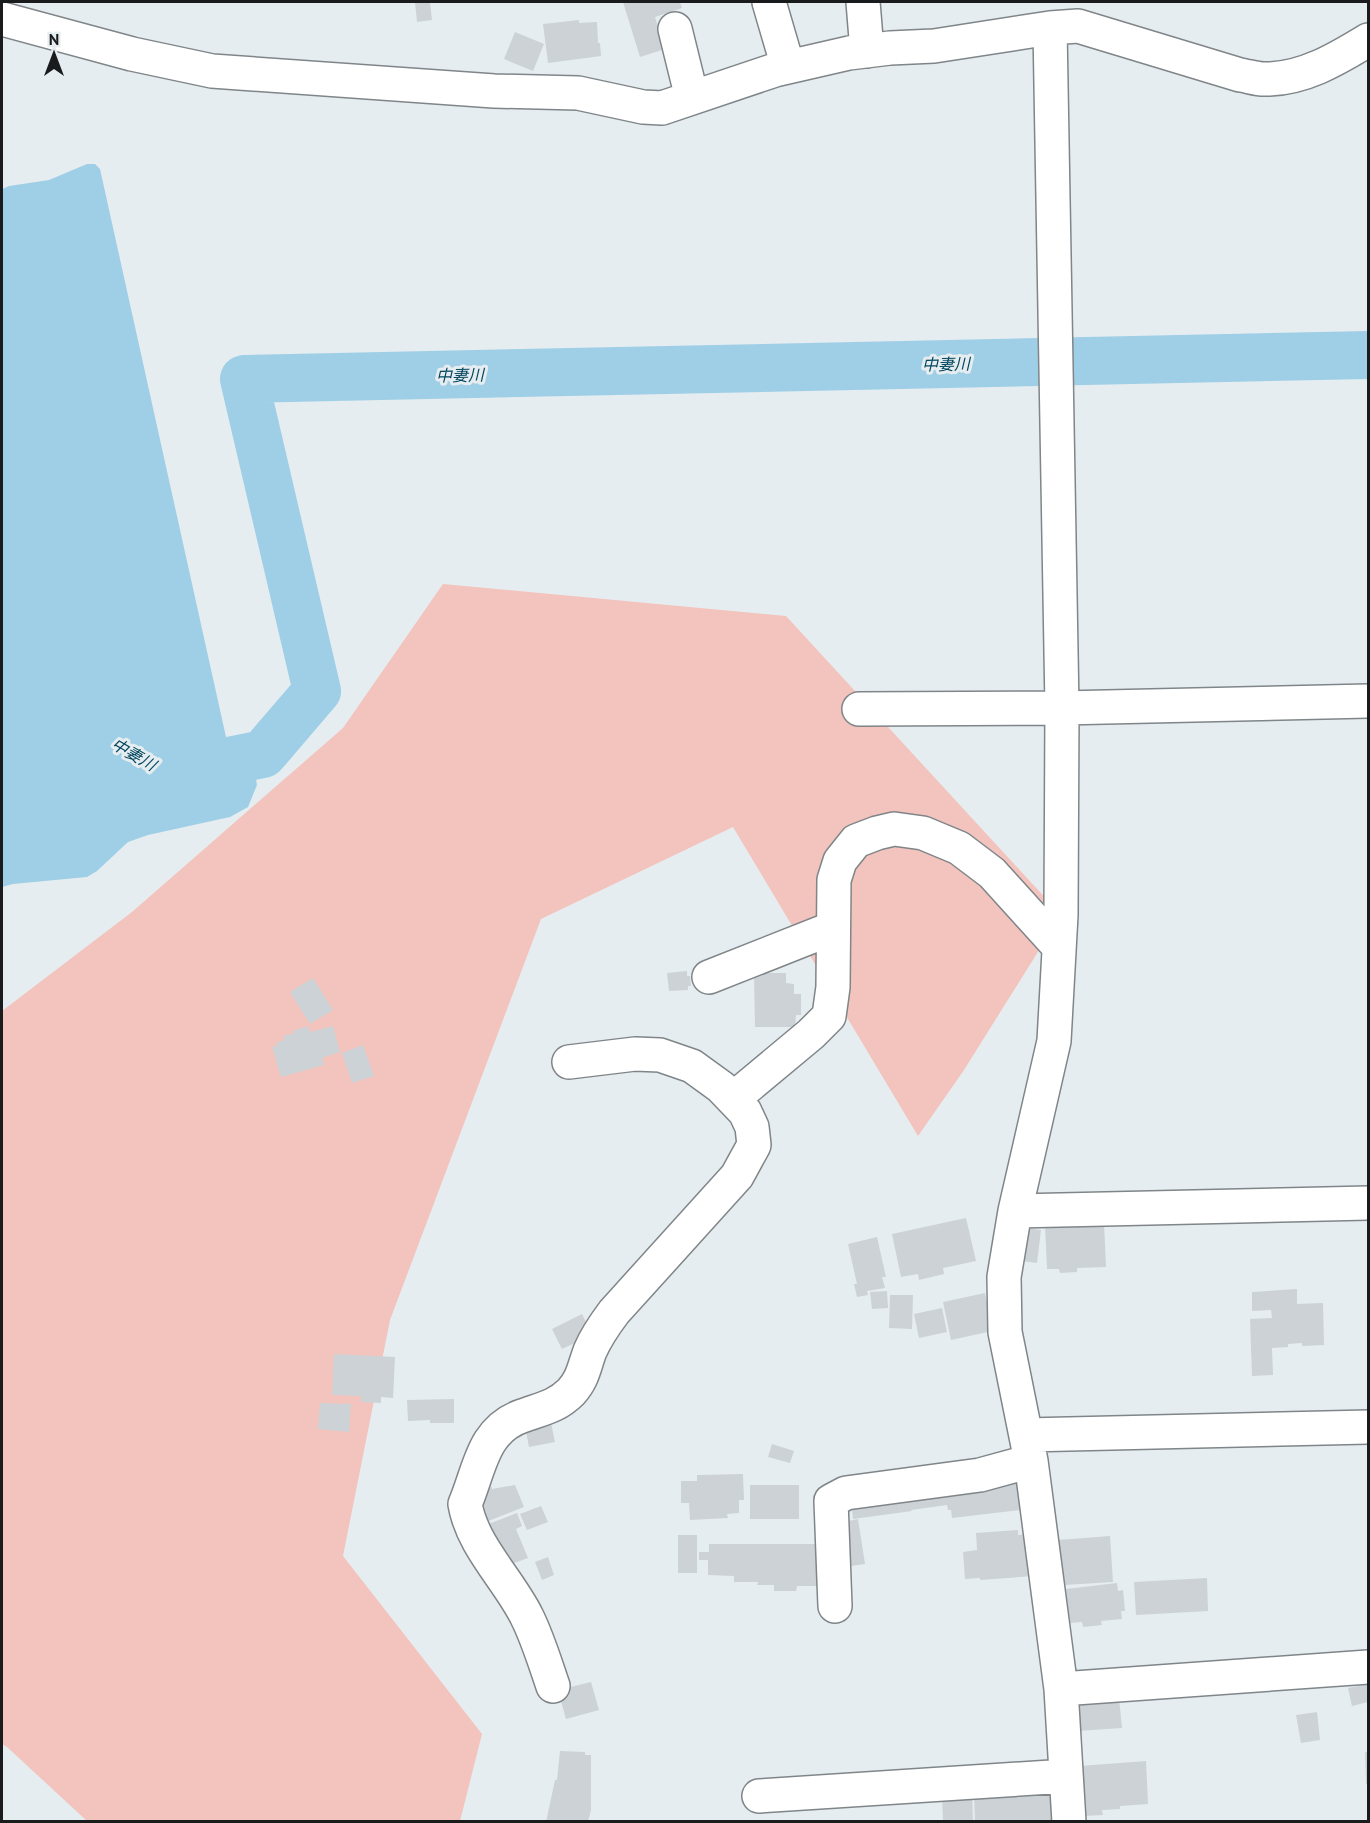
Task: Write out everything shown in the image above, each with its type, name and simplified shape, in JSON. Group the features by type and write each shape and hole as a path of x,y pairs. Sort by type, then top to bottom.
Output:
{"street":[{"path":"769,2 788,67"},
{"path":"863,2 867,51"},
{"path":"2,19 132,54 212,71 506,92 578,93 643,107 662,108 788,67 849,53 934,46 1040,20 1078,27 1240,75 1264,79 1290,76 1322,67 1368,40"},
{"path":"1040,20 1056,361 1062,708 1061,915 1054,1041 1015,1211 1004,1276 1005,1332 1028,1448 1061,1689 1069,1821"},
{"path":"675,29 692,98"},
{"path":"859,709 1368,702"},
{"path":"733,1099 811,1034 829,1016 833,987 834,880 840,861 856,841 894,829 923,833 959,848 992,873 1059,947"},
{"path":"709,977 833,928"},
{"path":"553,1686 527,1615 478,1537 465,1504 488,1443 501,1426 521,1416 548,1409 569,1394 581,1379 591,1350 614,1312 737,1176 754,1145 752,1127 745,1112 721,1087 692,1066 660,1055 635,1054 569,1062"},
{"path":"1015,1211 1368,1203"},
{"path":"836,1606 831,1501 846,1493 980,1475 1028,1448 1368,1427"},
{"path":"1061,1689 1368,1667"},
{"path":"759,1796 1066,1776"}],"shaded area":[{"path":"443,584 786,616 1061,915 964,1070 918,1136 733,827 541,919 390,1320 343,1556 482,1734 460,1821 87,1821 2,1744 2,1011 132,912 343,728"}],"water":[{"path":"87,164 95,164 100,169 228,746 254,768 257,785 248,807 230,817 148,835 128,842 97,871 87,877 2,887 2,189 49,180"}],"building":[{"path":"415,2 430,2 432,20 417,22"},
{"path":"623,2 680,2 682,8 655,17 665,49 640,57"},
{"path":"579,20 579,23 597,22 601,56 548,63 543,24"},
{"path":"515,32 544,44 533,71 504,59"},
{"path":"687,971 691,986 688,986 688,990 669,991 667,973"},
{"path":"754,973 786,973 786,983 794,984 794,994 801,994 801,1015 796,1015 795,1027 755,1027"},
{"path":"313,978 333,1010 310,1024 290,992"},
{"path":"308,1026 310,1032 333,1026 340,1052 322,1058 324,1065 281,1077 272,1047 284,1040 283,1036"},
{"path":"363,1045 374,1076 352,1083 342,1053"},
{"path":"966,1218 976,1261 943,1268 944,1274 919,1280 918,1274 901,1277 892,1234"},
{"path":"1104,1223 1106,1267 1077,1268 1077,1272 1060,1273 1059,1269 1047,1269 1045,1225"},
{"path":"1025,1228 1041,1230 1037,1263 1022,1261"},
{"path":"877,1237 886,1277 882,1277 885,1288 867,1291 868,1295 857,1297 854,1284 857,1284 848,1244"},
{"path":"1297,1289 1297,1304 1323,1303 1324,1345 1302,1346 1302,1343 1272,1348 1273,1375 1252,1376 1250,1319 1272,1318 1271,1310 1252,1311 1252,1292"},
{"path":"887,1291 888,1308 872,1309 870,1292"},
{"path":"985,1293 992,1331 951,1340 943,1302"},
{"path":"890,1295 913,1295 912,1329 889,1328"},
{"path":"942,1308 947,1332 919,1338 914,1314"},
{"path":"582,1314 592,1335 562,1349 552,1329"},
{"path":"334,1354 395,1357 393,1398 381,1397 381,1403 361,1402 361,1396 332,1395"},
{"path":"454,1399 454,1423 430,1423 430,1420 408,1421 407,1400"},
{"path":"320,1403 351,1404 349,1432 318,1429"},
{"path":"551,1423 555,1442 529,1447 525,1426"},
{"path":"772,1444 794,1451 790,1463 768,1457"},
{"path":"743,1474 744,1500 739,1500 739,1513 727,1514 728,1518 690,1520 689,1503 681,1503 681,1481 697,1481 697,1475"},
{"path":"1024,1478 1029,1509 952,1518 951,1510 948,1510 947,1505 853,1519 851,1501"},
{"path":"515,1485 524,1507 481,1524 475,1491"},
{"path":"750,1485 799,1485 799,1519 750,1519"},
{"path":"541,1506 548,1522 527,1530 520,1514"},
{"path":"517,1513 522,1526 516,1529 528,1558 503,1567 486,1525"},
{"path":"858,1519 865,1564 851,1566 844,1522"},
{"path":"1018,1530 1018,1535 1031,1534 1034,1576 965,1579 963,1552 977,1550 976,1533"},
{"path":"678,1535 697,1535 697,1573 678,1573"},
{"path":"1110,1536 1113,1582 1064,1585 1058,1540"},
{"path":"709,1544 822,1544 823,1586 797,1586 796,1591 774,1591 774,1585 734,1582 734,1576 708,1575 708,1560 699,1560 699,1552 709,1552"},
{"path":"548,1557 554,1575 542,1580 535,1562"},
{"path":"1207,1578 1208,1611 1136,1615 1134,1582"},
{"path":"1117,1583 1118,1591 1123,1590 1125,1611 1121,1611 1122,1619 1101,1621 1102,1625 1083,1627 1082,1622 1070,1623 1066,1589"},
{"path":"591,1682 599,1710 566,1719 558,1690"},
{"path":"1368,1684 1368,1702 1352,1706 1348,1688"},
{"path":"1119,1698 1122,1728 1077,1731 1075,1701"},
{"path":"1317,1712 1320,1740 1301,1743 1296,1715"},
{"path":"560,1751 585,1752 585,1755 591,1755 591,1810 588,1822 546,1822 555,1780 557,1780"},
{"path":"1365,1752 1368,1752 1368,1784 1366,1784"},
{"path":"1146,1761 1148,1804 1120,1806 1120,1809 1102,1810 1103,1815 1084,1816 1080,1766"},
{"path":"972,1790 973,1822 943,1822 942,1791"},
{"path":"1051,1792 1052,1822 975,1822 974,1794"}],"waterway":[{"name":"中妻川","path":"179,771 263,754 317,691 244,379 1368,355"}]}
